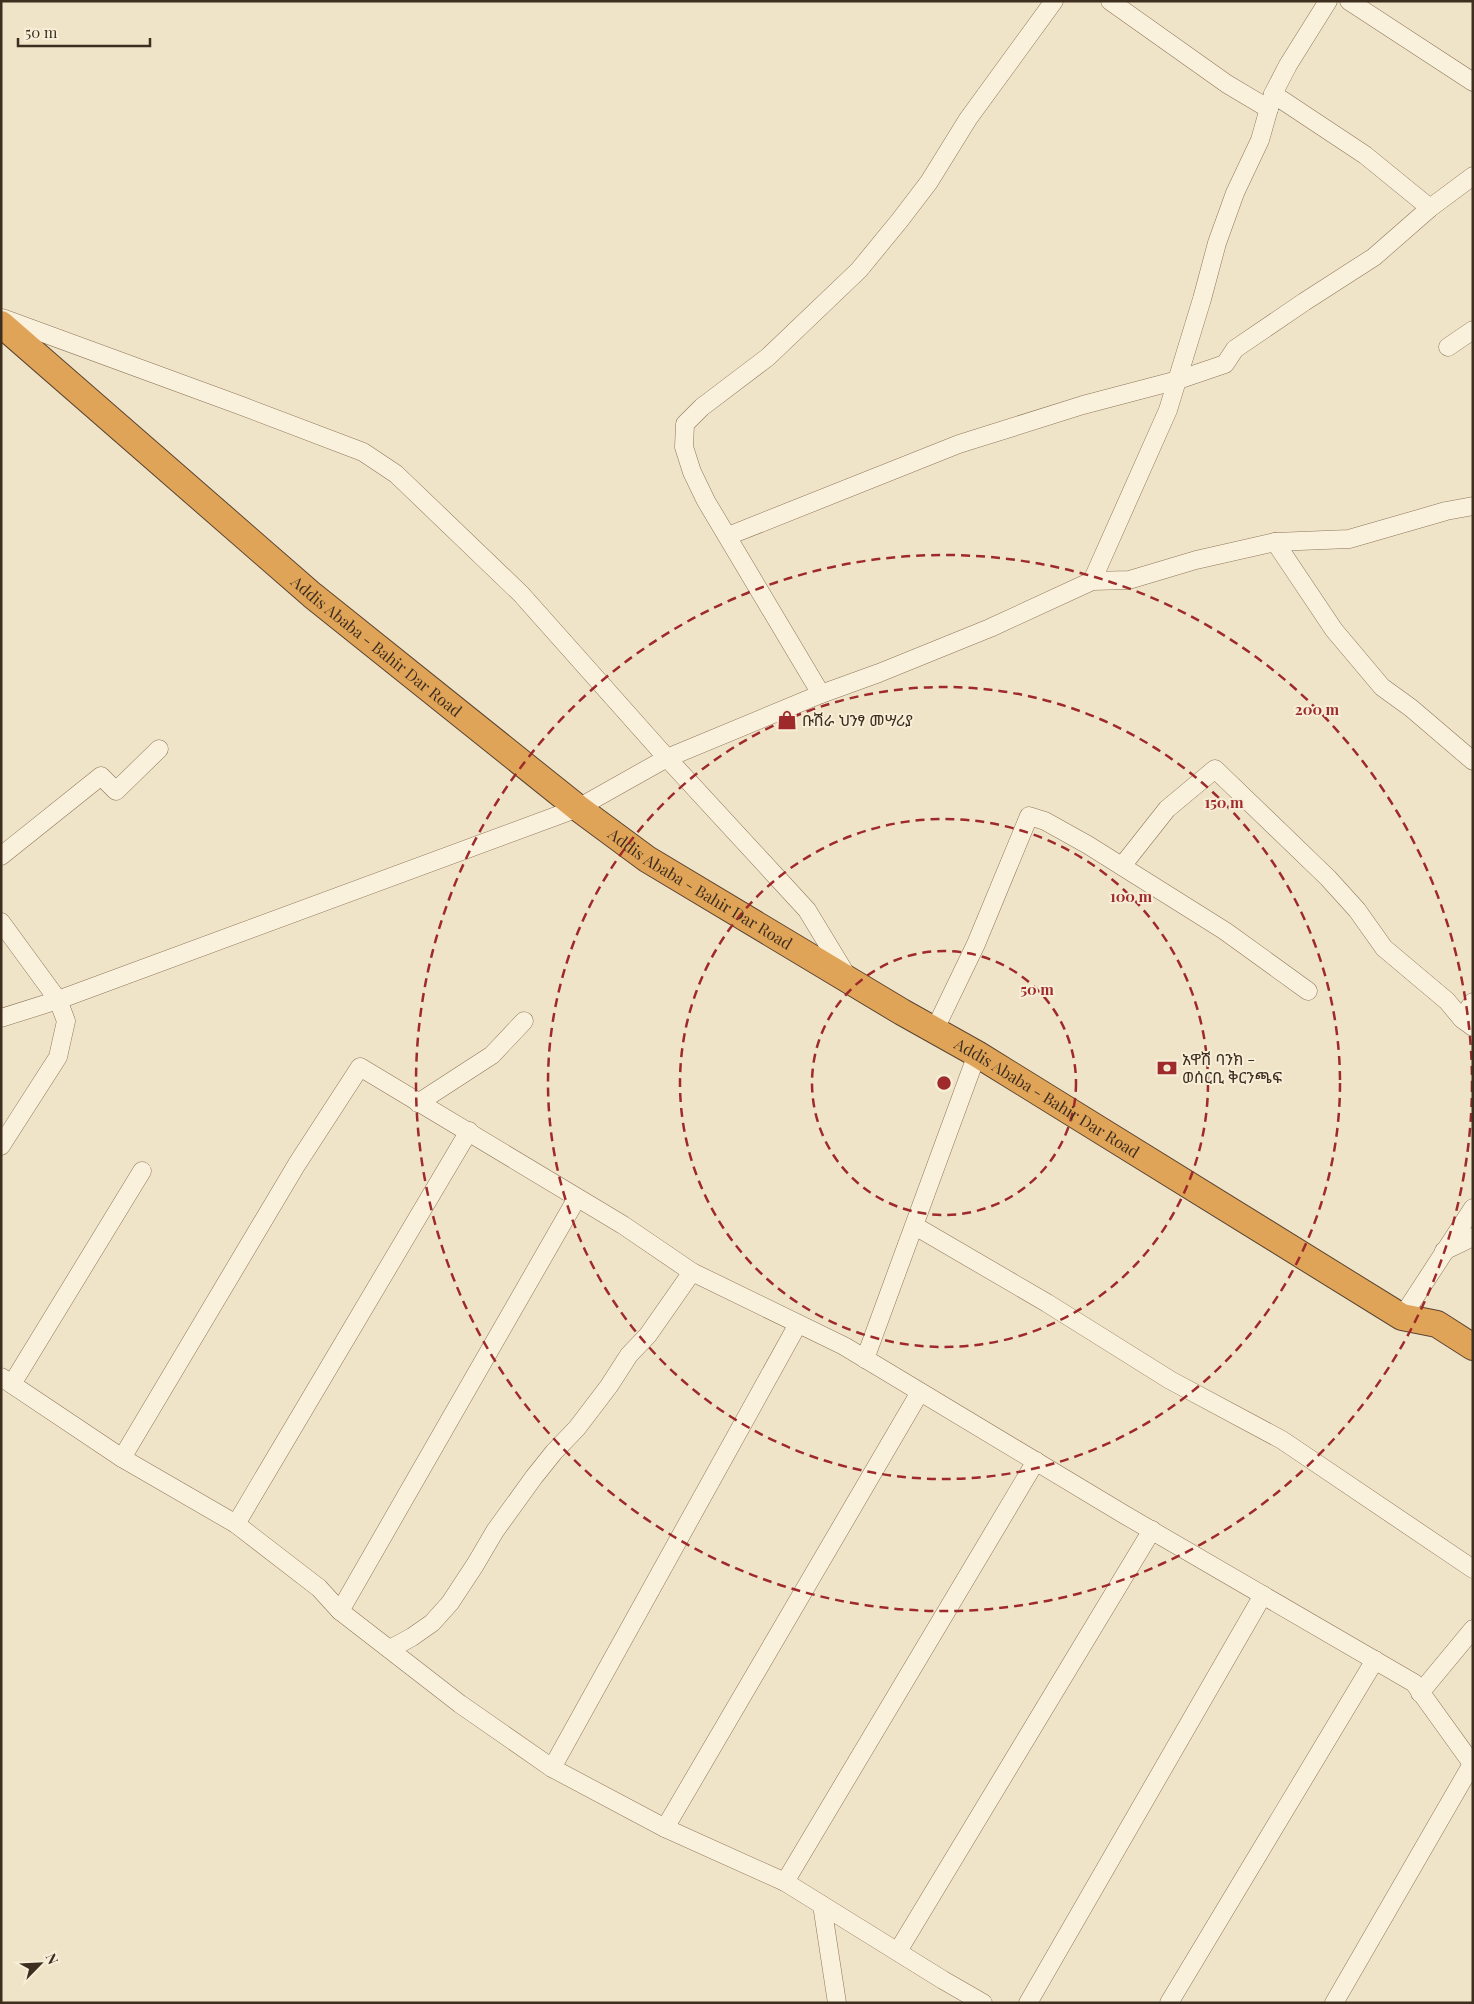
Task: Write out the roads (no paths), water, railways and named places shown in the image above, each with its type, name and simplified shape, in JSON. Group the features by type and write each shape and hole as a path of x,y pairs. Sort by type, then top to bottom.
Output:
{"highway":[{"name":"Addis Ababa - Bahir Dar Road","path":"1,324 312,595 578,808 647,859 902,1012 977,1054 1402,1317 1437,1324 1473,1347"}],"street":[{"path":"821,694 706,501 692,472 684,447 685,424 702,406 768,357 859,270 929,182 968,119 1054,1"},
{"path":"1110,1 1227,84 1271,102 1365,155 1430,208"},
{"path":"1092,581 1168,410 1217,243 1235,193 1260,140 1271,102 1288,65 1328,1"},
{"path":"1349,1 1473,82"},
{"path":"728,536 959,444 1083,405 1178,380 1225,364 1235,349 1374,257 1430,208 1473,176"},
{"path":"1,318 363,452 396,474 522,594 667,758 807,910 849,979"},
{"path":"1448,347 1473,330"},
{"path":"1,1018 58,1000 578,808 667,758 821,694 879,673 990,628 1092,581 1129,580 1196,560 1275,542 1349,539 1473,506"},
{"path":"1275,542 1334,630 1382,687 1411,708 1473,761"},
{"path":"1,856 101,776 116,792 159,749"},
{"path":"1122,866 1167,809 1215,769 1328,878 1357,910 1384,948 1447,1001 1467,1023"},
{"path":"935,1029 976,944 1029,816 1045,821 1122,866 1225,931 1308,991"},
{"path":"1,922 58,1000 66,1021 58,1056 1,1146"},
{"path":"1467,1023 1473,1002"},
{"path":"418,1103 492,1055 524,1021"},
{"path":"865,1358 916,1226 977,1054"},
{"path":"122,1458 297,1164 360,1067 623,1225 692,1272 844,1346 1152,1530 1414,1683 1472,1765 1334,2003"},
{"path":"236,1524 469,1131"},
{"path":"142,1171 7,1380 122,1458 236,1524 319,1588 340,1611 460,1704 552,1768 665,1828 785,1882 983,2003"},
{"path":"340,1611 577,1198"},
{"path":"1402,1317 1473,1208"},
{"path":"916,1226 1047,1303 1170,1380 1282,1440 1473,1569"},
{"path":"1444,1251 1473,1237"},
{"path":"390,1649 432,1623 450,1602 495,1531 523,1492 554,1452 577,1428 609,1386 629,1355 648,1335 692,1272"},
{"path":"552,1768 798,1324"},
{"path":"665,1828 920,1392"},
{"path":"785,1882 1036,1461"},
{"path":"898,1951 1152,1530"},
{"path":"1028,2003 1263,1595"},
{"path":"1420,1693 1473,1629"},
{"path":"1170,2003 1375,1660"},
{"path":"822,1905 838,2003"}],"place":[{"name":"ቡሽራ ህንፃ መሣሪያ","path":"787,720"},
{"name":"አዋሽ ባንክ - ወሰርቢ ቅርንጫፍ","path":"1167,1068"}]}
